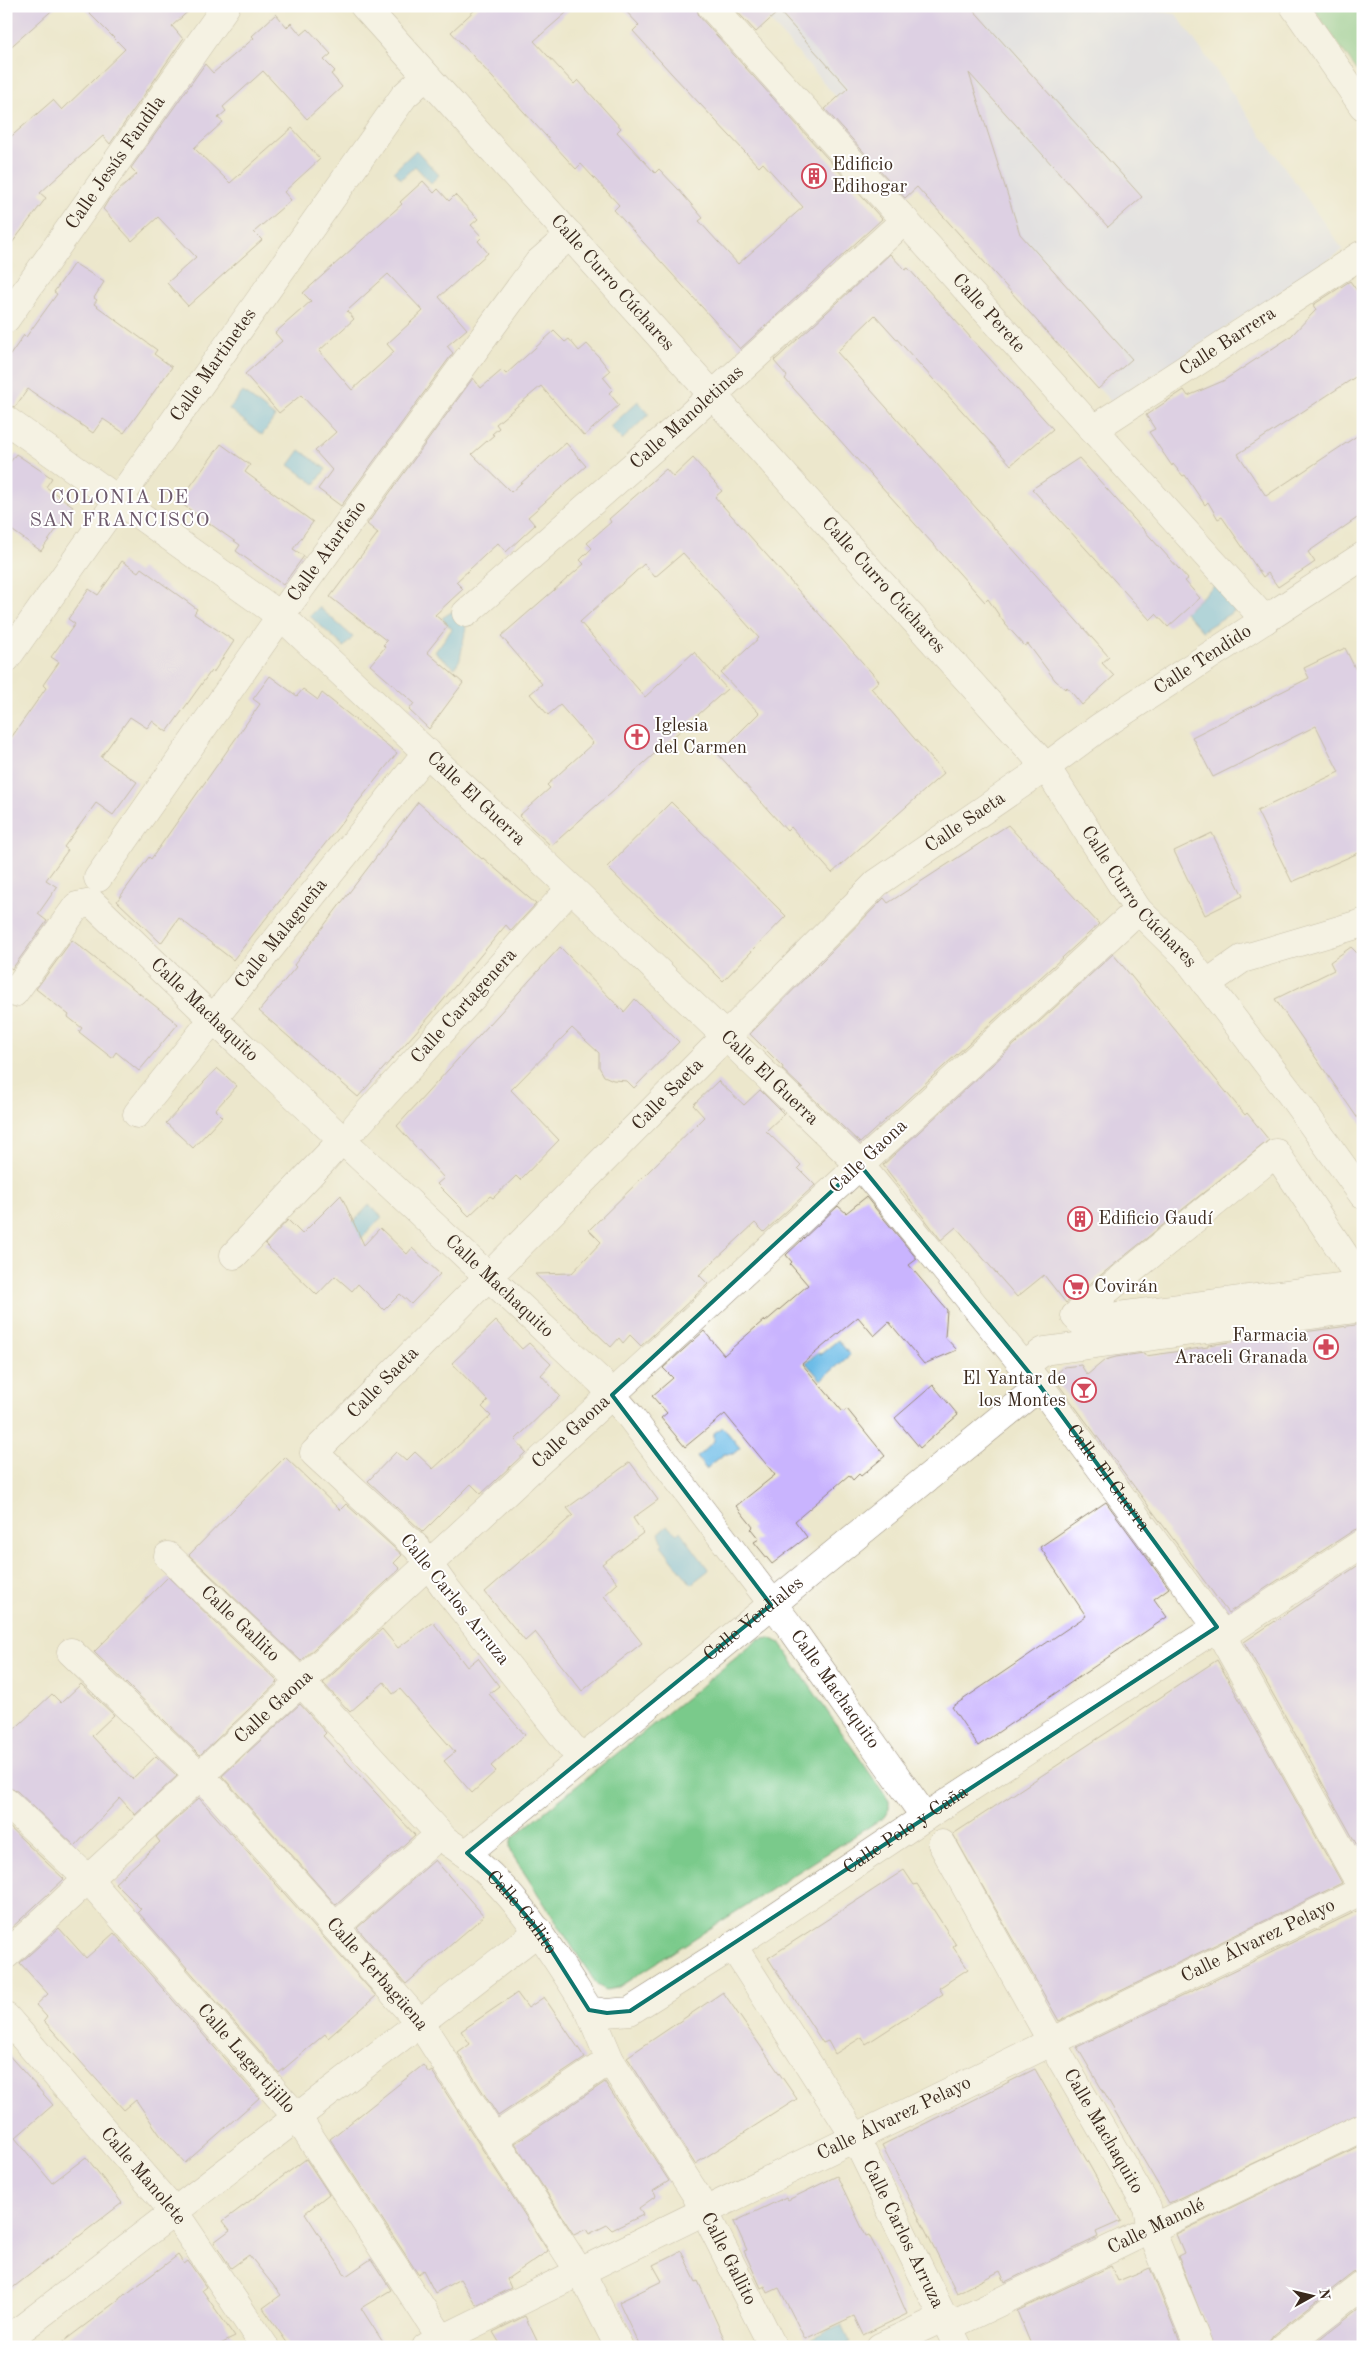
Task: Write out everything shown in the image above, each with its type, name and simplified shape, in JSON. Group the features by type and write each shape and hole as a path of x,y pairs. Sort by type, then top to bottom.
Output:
{"street":[{"name":"Calle Jesús Fandila","path":"6,319 226,6"},
{"name":"Calle Curro Cúchares","path":"364,6 1046,767 1138,910 1186,956 1292,1096 1363,1195"},
{"name":"Calle Perete","path":"711,6 1265,620"},
{"path":"1294,6 1363,106"},
{"name":"Calle Martinetes","path":"6,659 404,96 426,76"},
{"name":"Calle Manoletinas","path":"466,613 713,395 905,220"},
{"name":"Calle Atarfeño","path":"98,878 281,616 538,263 570,236"},
{"name":"Calle Barrera","path":"1092,430 1353,260 1362,255 1363,257"},
{"name":"Calle El Guerra","path":"6,420 281,616 571,888 860,1165 1032,1376 1224,1629 1363,1890"},
{"name":"Calle Tendido","path":"1046,767 1100,727 1363,556"},
{"name":"Calle Malagueña","path":"137,1114 427,752"},
{"name":"Calle Saeta","path":"314,1453 877,883 1046,767"},
{"name":"Calle Cartagenera","path":"356,1125 571,888"},
{"name":"Calle Machaquito","path":"14,993 77,906 92,903 612,1395 771,1605 794,1632 925,1817"},
{"name":"Calle Gaona","path":"6,1955 1138,910"},
{"path":"1206,984 1242,959 1363,923"},
{"path":"234,1255 331,1152"},
{"path":"1276,1153 1363,1284 1080,1321 1075,1316 1276,1153"},
{"name":"Calle Verdiales","path":"467,1853 771,1605 1032,1376 1044,1351 1363,1308"},
{"name":"Calle Carlos Arruza","path":"314,1453 417,1548 444,1586 581,1759"},
{"name":"Calle Polo y Caña","path":"589,2010 608,2014 630,2011 733,1946 925,1817 1363,1543"},
{"name":"Calle Gallito","path":"168,1556 302,1682 445,1840 467,1853 493,1877 538,1931 589,2010 610,2060 705,2210 773,2347"},
{"name":"Calle Yerbagüena","path":"71,1652 200,1775 420,2023 579,2272 619,2347"},
{"name":"Calle Lagartijillo","path":"6,1802 88,1879 297,2117 438,2344"},
{"path":"335,1927 429,1844"},
{"name":"Calle Machaquito","path":"942,1844 1056,2049 1147,2207 1150,2230 1200,2347"},
{"name":"Calle Álvarez Pelayo","path":"438,2344 579,2272 855,2137 1056,2049 1363,1890"},
{"path":"6,2341 538,1931"},
{"name":"Calle Carlos Arruza","path":"733,1946 855,2137 951,2330"},
{"name":"Calle Manolete","path":"6,2017 174,2212 265,2347"},
{"path":"494,2138 610,2060"},
{"name":"Calle Manolé","path":"880,2347 951,2330 1150,2230 1363,2127"},
{"path":"1283,2347 1363,2285"}],"highlighted area":[{"path":"860,1165 1040,1386 1217,1627 630,2011 607,2013 589,2010 539,1931 493,1877 467,1853 771,1605 612,1395"}],"shaded area":[{"path":"757,6 1119,6 1176,14 1343,250 1112,403 1083,371 1074,358 837,98"}],"green space":[{"path":"1312,6 1363,6 1363,79"},
{"path":"770,1638 780,1643 889,1801 889,1809 884,1817 617,1988 606,1990 597,1985 512,1854 510,1846 512,1838 758,1640"}],"water":[{"path":"416,150 439,175 431,183 415,166 401,179 394,171"},
{"path":"243,392 275,417 262,435 229,409"},
{"path":"638,401 649,414 622,440 610,427"},
{"path":"300,450 326,469 315,484 289,465"},
{"path":"1215,585 1236,610 1202,631 1185,612"},
{"path":"319,607 353,637 344,647 310,616"},
{"path":"453,611 466,627 460,659 455,668 435,652 452,629 442,618"},
{"path":"369,1205 382,1217 356,1244 344,1232"},
{"path":"838,1340 850,1355 821,1380 806,1363 818,1352 821,1354"},
{"path":"723,1427 740,1448 733,1454 724,1454 706,1469 697,1457 714,1441 714,1433"},
{"path":"667,1526 677,1534 680,1531 709,1570 691,1584 661,1545 663,1543 659,1533"},
{"path":"842,2325 850,2342 841,2347 805,2347 804,2343"}],"building":[{"path":"6,6 57,6 6,51"},
{"path":"82,6 194,6 172,26 183,39 110,144 103,136 40,193 46,198 6,251 6,141 53,100 62,110 125,49"},
{"name":"Edificio Edihogar","path":"479,6 574,6 534,41 574,84 578,80 621,128 617,132 655,173 659,169 678,189 703,218 699,221 738,264 803,207 763,163 759,167 671,73 633,31 639,25 621,6 696,6 699,16 882,219 740,349 614,210 619,205 581,164 576,169 451,32"},
{"path":"732,6 970,6 1142,197 1108,227 969,73 1020,234 1132,359 1098,389 917,187 905,198 825,109 848,88 779,11 756,32"},
{"path":"276,14 287,27 291,23 301,35 308,29 331,54 324,60 335,71 331,74 342,87 307,119 263,71 223,107 226,111 218,118 223,122 194,148 230,183 292,128 320,159 284,192 291,200 254,232 262,240 188,306 167,283 196,257 158,217 132,241 103,209 109,199 137,174 131,168 205,64 213,73 254,38 252,36"},
{"path":"423,181 434,193 438,189 449,201 455,195 478,219 471,225 482,237 478,241 488,253 439,297 467,329 447,346 453,353 341,506 318,489 332,470 315,451 336,432 301,395 279,413 245,374 282,341 275,333 311,301 303,293 402,204 400,202","holes":["388,274 423,311 387,344 394,352 352,390 319,351 354,319 347,311"]},
{"path":"890,254 905,270 908,268 1053,429 1011,465 875,315 837,352 1109,657 1102,663 1114,676 1082,705 1067,687 1065,689 1055,680 1028,644 1025,646 1005,624 988,599 985,602 785,379 787,376 774,361"},
{"path":"74,263 104,282 94,298 97,300 94,304 157,350 154,354 172,367 124,433 103,419 93,433 28,389 15,407 6,405 6,361 57,294 54,292"},
{"path":"1350,281 1363,299 1363,372 1238,454 1266,496 1363,432 1363,514 1308,552 1315,562 1278,587 1268,573 1263,577 1222,517 1218,519 1208,502 1205,505 1185,475 1183,476 1173,464 1172,466 1149,432 1155,429 1146,415 1184,390 1188,396 1223,381 1290,337 1316,310 1313,305"},
{"path":"554,331 565,342 569,339 579,351 587,344 599,357 610,371 603,377 613,389 609,393 619,405 584,436 541,386 496,424 499,428 492,434 494,435 472,454 511,492 566,443 586,466 528,517 535,525 506,552 498,543 456,582 463,589 435,615 448,626 427,652 463,683 429,729 409,710 414,703 370,665 385,647 383,645 387,641 330,597 378,533 367,524 473,378 481,388 502,370 506,374"},
{"path":"221,444 250,465 245,472 313,522 293,549 304,556 283,585 236,551 240,545 179,502"},
{"path":"16,454 52,478 46,487 73,506 41,551 6,526 6,468"},
{"path":"693,458 722,491 715,497 879,681 871,688 944,773 832,873 791,827 787,831 718,754 759,713 721,673 759,638 683,553 655,577 644,564 580,622 645,697 694,652 727,689 551,846 519,816 550,788 547,785 593,743 560,705 548,715 530,694 542,684 501,636 584,564 580,560 592,548 587,543 611,522 609,519 666,469 673,477"},
{"path":"1079,458 1188,579 1185,581 1200,598 1168,627 1156,614 1150,620 1032,489"},
{"path":"122,561 138,572 141,568 197,609 194,614 234,641 213,673 211,671 167,732 152,721 147,728 130,717 101,757 137,782 113,815 96,803 64,847 68,850 46,880 57,887 38,914 47,921 12,969 6,965 6,745 46,688 43,685 59,662 51,657 75,624 68,619 89,589 98,595"},
{"path":"1345,648 1363,684 1363,851 1292,882 1257,811 1339,772 1316,726 1213,777 1192,737 1309,678 1304,668"},
{"path":"270,676 297,696 303,689 318,700 322,693 397,753 233,960 179,918 161,943 117,901 149,857 151,859 260,704 253,699"},
{"path":"418,802 536,904 511,931 506,925 431,1015 358,1097 259,1011 296,967 294,965"},
{"path":"671,802 786,916 723,981 607,867"},
{"path":"1008,825 1099,924 860,1143 782,1069 783,1067 750,1034 884,898 888,903"},
{"path":"1212,833 1243,896 1205,915 1174,851"},
{"path":"72,940 178,1024 139,1071 116,1052 112,1058 79,1032 82,1028 68,1017 69,1015 36,989"},
{"path":"560,947 624,1012 635,999 679,1042 634,1088 627,1081 613,1080 604,1076 599,1067 599,1053 572,1028 511,1090 559,1140 520,1180 516,1176 493,1198 490,1196 469,1216 437,1184 444,1178 397,1126"},
{"path":"1351,947 1361,957 1363,956 1363,1126 1275,999 1334,970 1330,962"},
{"path":"1113,954 1245,1115 1247,1113 1269,1140 1066,1303 1044,1275 1017,1297 956,1227 941,1240 883,1165"},
{"path":"217,1068 237,1086 215,1110 222,1117 193,1148 166,1123"},
{"path":"718,1081 744,1105 760,1090 784,1114 766,1131 801,1165 798,1168 815,1185 764,1232 755,1223 699,1275 708,1284 641,1346 630,1335 623,1343 619,1338 611,1347 535,1274 572,1273 601,1242 589,1230 704,1117 693,1105"},
{"path":"341,1195 364,1245 380,1228 407,1254 412,1248 440,1274 411,1304 400,1294 384,1310 358,1284 352,1291 335,1276 317,1295 265,1244 288,1220 302,1234"},
{"path":"866,1197 917,1259 909,1265 947,1310 945,1337 957,1350 924,1364 889,1322 874,1336 858,1317 802,1364 843,1412 847,1409 885,1456 861,1476 859,1474 853,1480 849,1475 795,1521 807,1537 772,1564 754,1542 759,1539 751,1529 753,1527 736,1506 775,1475 725,1414 685,1447 661,1418 667,1413 652,1396 673,1378 663,1368 704,1331 724,1355 808,1285 790,1264 792,1262 786,1255 838,1206 846,1213"},
{"path":"496,1321 522,1349 529,1343 551,1364 541,1375 560,1396 515,1440 526,1452 481,1494 471,1484 423,1532 368,1481 396,1452 406,1461 415,1452 433,1469 491,1416 482,1407 488,1401 452,1363"},
{"path":"1363,1324 1363,1527 1354,1530 1228,1613 1053,1377 1064,1367 1081,1365 1087,1375 1105,1360 1116,1357 1144,1353 1146,1356 1208,1347 1208,1345"},
{"path":"933,1385 958,1415 920,1448 895,1418"},
{"path":"285,1457 340,1510 346,1504 402,1555 394,1563 400,1569 301,1661 189,1555"},
{"path":"630,1462 658,1500 633,1518 643,1533 602,1564 618,1583 604,1596 642,1643 582,1691 535,1632 525,1641 485,1592 573,1515 567,1508"},
{"path":"1106,1502 1169,1588 1154,1599 1167,1617 978,1746 952,1707 1086,1616 1040,1547"},
{"path":"1363,1562 1363,1856 1244,1642"},
{"path":"168,1577 278,1682 200,1755 94,1652"},
{"path":"433,1622 467,1667 478,1658 499,1686 489,1694 525,1735 491,1766 496,1771 472,1793 444,1761 455,1752 400,1689 393,1694 384,1682 350,1712 323,1683 382,1629 398,1648"},
{"path":"1217,1660 1342,1883 1059,2021 953,1834"},
{"path":"81,1684 114,1715 92,1736 132,1779 156,1756 177,1776 135,1815 120,1798 75,1846 17,1791 6,1787 6,1737 52,1694 61,1703"},
{"path":"300,1704 326,1733 323,1736 415,1835 336,1905 222,1776"},
{"path":"199,1798 376,1996 328,2038 325,2034 279,2073 138,1912 141,1909 115,1883 160,1842 156,1837"},
{"path":"6,1824 64,1879 6,1933"},
{"path":"435,1860 484,1916 406,1984 357,1928"},
{"path":"904,1870 914,1885 917,1884 956,1945 953,1947 968,1969 939,1988 943,1994 866,2044 862,2037 835,2054 828,2041 823,2043 768,1958"},
{"path":"1363,1908 1363,2112 1169,2203 1077,2047"},
{"path":"59,1928 86,1958 114,1933 259,2098 185,2163 160,2135 136,2100 124,2110 44,2021 47,2017 36,2005 48,1994 20,1963"},
{"path":"723,1992 797,2099 695,2164 627,2057"},
{"path":"517,1993 528,2008 544,1997 585,2058 498,2116 458,2053 470,2044 461,2031"},
{"path":"6,2052 53,2105 15,2138 52,2183 86,2157 122,2203 6,2293"},
{"path":"423,2065 429,2073 432,2071 548,2251 507,2279 511,2288 476,2305 460,2279 435,2293 423,2270 418,2274 330,2139"},
{"path":"1035,2069 1121,2221 1096,2232 1098,2237 1005,2282 1000,2271 957,2293 882,2145"},
{"path":"605,2082 669,2181 653,2191 656,2196 639,2208 643,2215 612,2230 607,2225 589,2234 586,2229 574,2235 515,2143"},
{"path":"1363,2144 1363,2270 1353,2273 1273,2335 1268,2347 1214,2347 1178,2256 1184,2253 1176,2234"},
{"path":"306,2159 329,2194 305,2213 346,2276 371,2259 391,2290 361,2308 386,2347 290,2347 263,2308 281,2295 249,2255 231,2268 214,2242 230,2230 223,2221"},
{"path":"837,2176 866,2236 869,2235 893,2282 907,2314 863,2335 854,2316 805,2339 779,2288 768,2293 765,2286 761,2288 744,2251 747,2250 734,2222 786,2197 788,2200"},
{"path":"681,2251 696,2282 698,2281 728,2347 640,2347 619,2302 662,2281 653,2265"},
{"path":"178,2255 184,2264 188,2261 206,2287 202,2290 235,2337 214,2347 56,2347"},
{"path":"1111,2266 1118,2281 1150,2268 1182,2347 1032,2347 1017,2311"},
{"path":"1363,2305 1363,2347 1309,2347"},
{"path":"525,2316 540,2347 502,2347 493,2332"}],"place":[{"name":"Edificio Edihogar","path":"814,176"},
{"name":"Iglesia del Carmen","path":"637,737"},
{"name":"Edificio Gaudí","path":"1080,1219"},
{"name":"Covirán","path":"1076,1287"},
{"name":"Farmacia Araceli Granada","path":"1326,1347"},
{"name":"El Yantar de los Montes","path":"1084,1390"}],"district":[{"name":"COLONIA DE SAN FRANCISCO","path":"120,510"}]}
